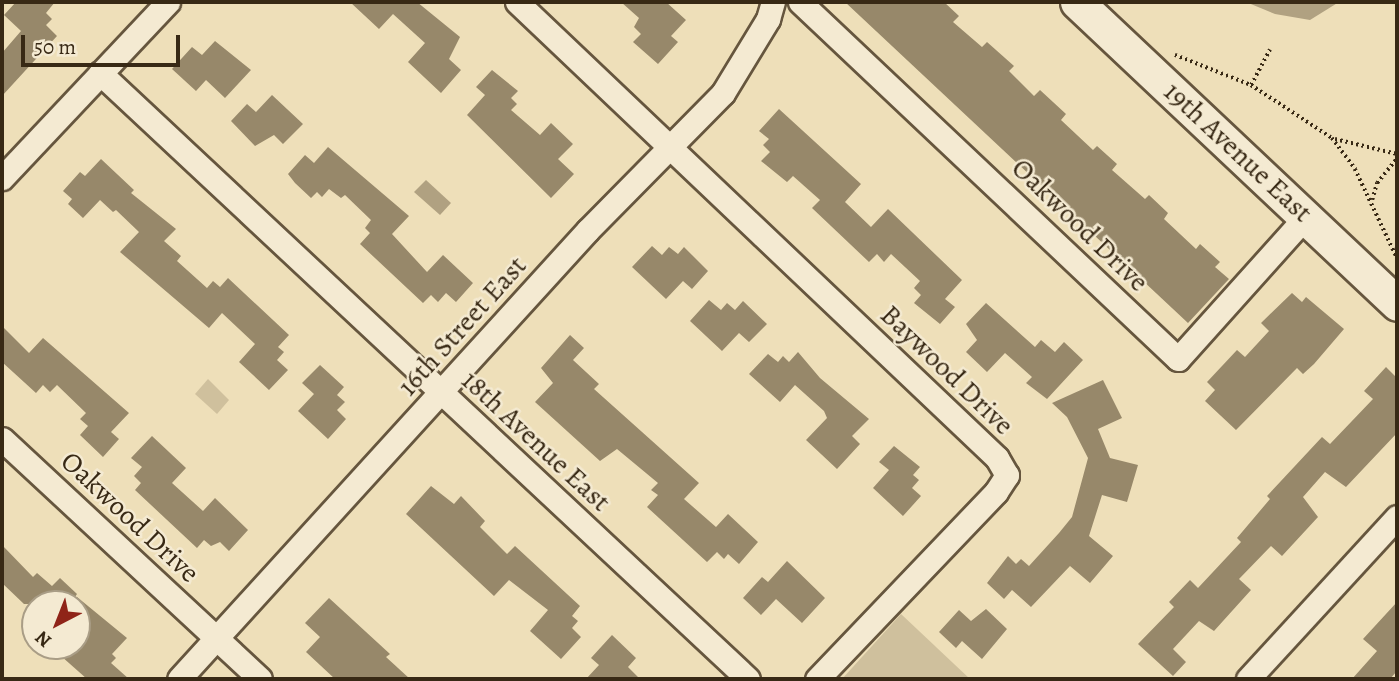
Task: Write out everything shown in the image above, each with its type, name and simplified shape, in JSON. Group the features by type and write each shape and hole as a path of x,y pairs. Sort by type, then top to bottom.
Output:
{"street":[{"path":"2,178 168,2"},
{"path":"517,2 670,147"},
{"name":"16th Street East","path":"179,679 442,394 588,230 723,93 768,19 773,2"},
{"name":"Oakwood Drive","path":"800,2 1178,359 1307,215"},
{"name":"19th Avenue East","path":"1077,2 1307,215 1397,304"},
{"name":"18th Avenue East","path":"100,73 748,679"},
{"name":"Baywood Drive","path":"670,147 997,458 1007,475 996,492 817,679"},
{"name":"Oakwood Drive","path":"2,439 217,638"},
{"path":"1248,679 1397,517"},
{"path":"217,638 260,679"}],"path":[{"path":"1251,85 1269,50"},
{"path":"1173,55 1251,85 1332,138 1397,156 1377,183 1372,201"},
{"path":"1332,138 1372,201 1397,258"}],"shaded area":[{"path":"1246,2 1339,2 1310,20 1275,14"},
{"path":"426,180 451,203 440,215 414,192"},
{"path":"208,379 229,400 217,414 195,394"},
{"path":"901,614 970,679 842,679"}],"building":[{"path":"16,2 55,2 46,13 52,19 46,25 57,36 2,96 2,53 21,31 4,15"},
{"path":"350,2 417,2 460,37 449,59 461,70 441,93 408,62 425,43 393,14 379,29"},
{"path":"621,2 666,2 686,20 671,36 678,42 658,64 633,42 641,34 634,27 639,18"},
{"path":"845,2 944,2 959,16 953,22 982,47 987,42 1014,66 1009,71 1034,96 1040,90 1066,114 1061,120 1093,150 1097,146 1117,164 1112,170 1145,199 1149,195 1168,213 1164,219 1196,249 1200,244 1220,262 1215,267 1229,279 1188,323"},
{"path":"215,41 251,70 225,98 206,80 196,91 172,69 192,47 202,55"},
{"path":"492,70 518,91 511,98 517,104 511,110 540,135 551,123 573,144 558,159 574,174 551,198 467,115 485,95 476,87"},
{"path":"272,95 303,124 283,144 274,135 255,146 231,121 247,104 256,112"},
{"path":"779,109 861,184 845,202 871,227 888,209 962,280 945,299 955,307 940,324 914,303 921,295 914,288 920,281 891,254 884,262 877,254 869,262 812,208 820,200 793,176 787,182 761,161 770,152 763,145 769,139 759,131"},
{"path":"328,147 409,216 392,234 427,272 443,255 473,283 456,302 446,293 438,302 431,295 423,303 360,244 370,233 365,228 371,220 345,195 341,198 329,189 322,197 317,192 311,198 295,183 288,174 305,155 314,163"},
{"path":"101,159 134,190 131,193 176,229 164,241 181,256 177,261 207,288 213,281 220,287 228,278 289,335 278,347 284,352 277,360 288,370 269,390 239,362 255,344 222,313 209,328 120,252 139,232 116,210 113,212 100,200 83,218 68,204 72,199 63,191 80,172 85,176"},
{"path":"652,246 662,255 669,247 678,254 684,247 708,271 692,289 683,281 666,299 632,267"},
{"path":"1292,293 1302,302 1306,297 1344,329 1314,364 1303,374 1297,368 1236,430 1205,401 1215,390 1207,382 1237,350 1245,357 1269,331 1261,323"},
{"path":"709,300 721,310 727,303 735,310 743,301 767,324 749,342 739,333 722,351 690,321"},
{"path":"986,303 1035,347 1041,340 1055,352 1064,342 1083,360 1047,399 1026,383 1032,377 1005,353 987,372 966,352 977,340 966,324"},
{"path":"2,326 29,353 43,338 129,413 111,432 119,439 103,457 80,435 88,426 80,419 86,413 57,385 50,392 43,385 36,393 2,362"},
{"path":"570,335 584,348 573,360 599,384 594,389 699,483 684,499 716,527 728,514 758,542 739,564 728,554 724,559 717,552 707,562 647,507 658,495 651,490 658,483 617,449 600,461 535,402 553,383 541,368"},
{"path":"798,352 820,378 869,419 852,436 860,444 837,469 806,440 827,418 824,411 795,385 780,402 749,374 768,354 778,362 783,356 789,362"},
{"path":"320,365 344,387 337,395 345,402 337,410 346,419 328,439 298,411 314,394 302,383"},
{"path":"1386,367 1397,378 1397,433 1346,487 1325,472 1303,497 1318,517 1282,556 1271,546 1239,579 1251,590 1214,631 1199,621 1173,649 1186,662 1173,676 1138,644 1174,607 1169,602 1190,580 1198,588 1241,542 1237,538 1270,499 1267,496 1322,437 1330,444 1373,399 1364,391"},
{"path":"1103,380 1122,418 1098,429 1110,458 1138,465 1127,502 1102,495 1089,536 1113,556 1090,583 1070,566 1031,607 1012,590 1004,599 987,583 1008,556 1016,564 1021,559 1029,566 1072,517 1088,458 1067,417 1052,403"},
{"path":"152,436 186,468 172,483 203,511 215,498 248,530 229,551 220,542 211,546 204,540 197,548 135,490 141,483 134,476 142,467 131,458"},
{"path":"894,446 920,467 913,475 919,480 912,488 921,496 903,516 873,488 889,470 879,462"},
{"path":"431,486 454,504 461,496 485,521 480,527 507,554 515,546 580,606 572,616 578,621 572,628 581,637 561,659 530,631 548,610 509,580 494,596 406,514"},
{"path":"2,545 33,577 37,573 52,586 60,578 73,590 21,590 21,601 2,583"},
{"path":"787,561 825,598 802,623 776,599 761,615 743,598 762,577 768,582"},
{"path":"329,598 390,654 386,657 410,679 335,679 306,652 320,637 305,623"},
{"path":"1397,602 1397,671 1390,679 1352,679 1377,651 1363,639"},
{"path":"91,608 127,638 112,654 116,658 111,663 129,679 87,679 66,660 91,660"},
{"path":"986,609 1007,629 982,659 962,641 956,648 939,632 959,610 971,621"},
{"path":"612,635 636,658 628,667 640,679 586,679 599,665 591,658"}]}
